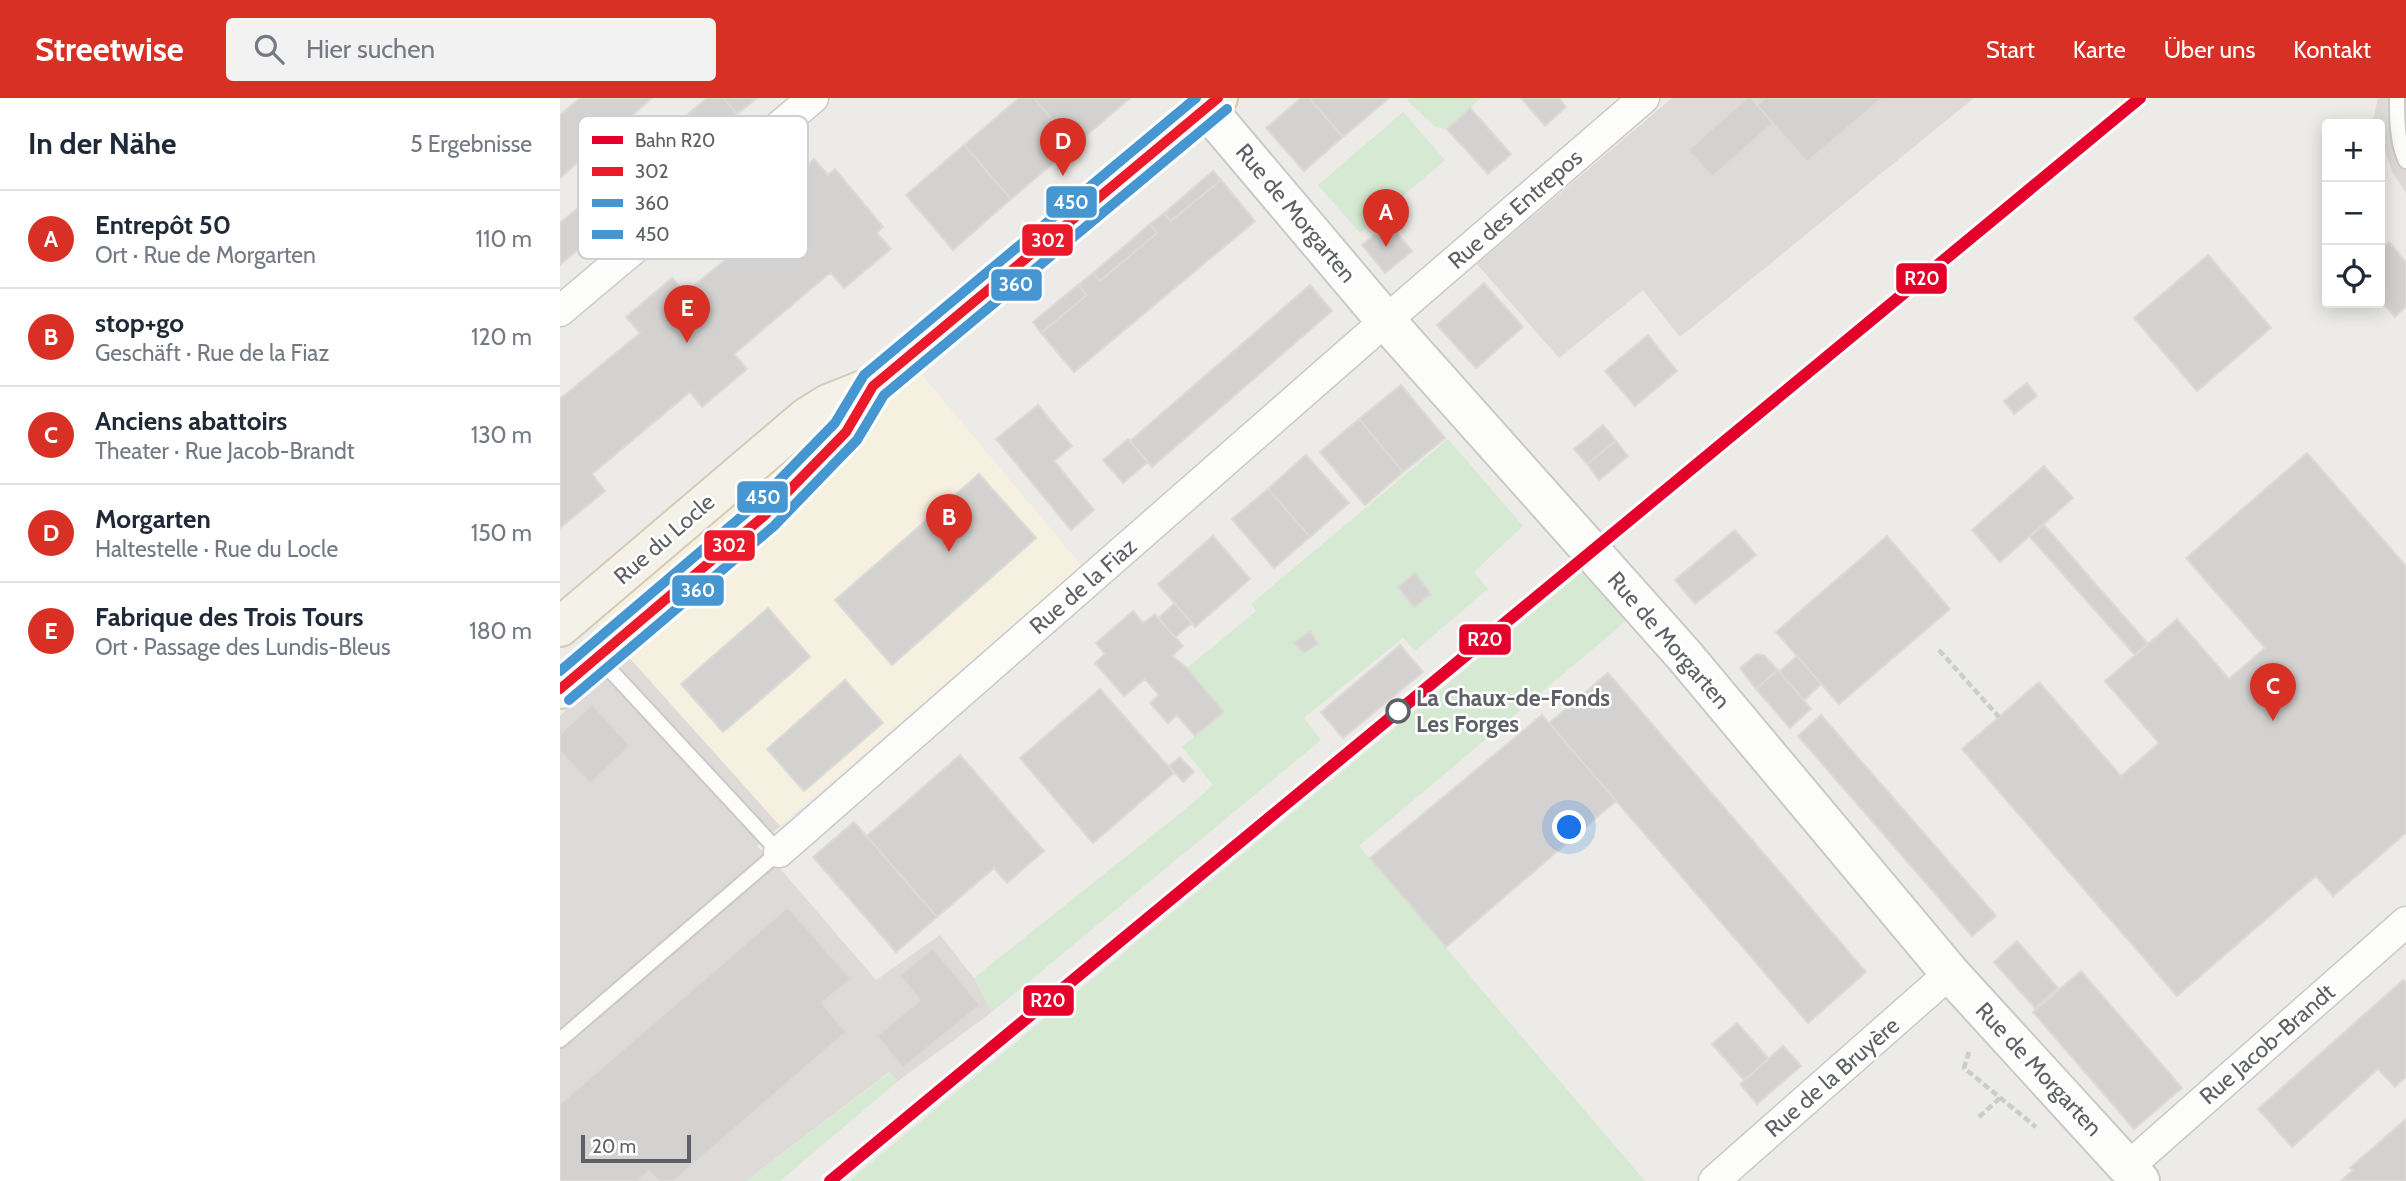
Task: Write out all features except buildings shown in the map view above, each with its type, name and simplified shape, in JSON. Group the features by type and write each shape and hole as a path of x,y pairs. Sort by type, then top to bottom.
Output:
{"main road":[{"name":"Rue de Morgarten","path":"1207,101 1386,321 1683,654 1950,973 2134,1174"},
{"name":"Rue du Locle","path":"563,625 807,417 828,404 873,386 1207,101"},
{"name":"Rue du Locle","path":"560,689 764,516 846,432 873,386"},
{"path":"563,625 598,657"}],"street":[{"path":"792,116 813,98"},
{"name":"Rue des Entrepos","path":"1386,321 1644,98"},
{"path":"560,311 622,259"},
{"name":"Rue de la Fiaz","path":"779,852 1386,321"},
{"name":"Rue Jacob-Brandt","path":"2134,1174 2406,922"},
{"name":"Rue de la Bruyère","path":"1714,1181 1950,973"}],"lane":[{"path":"2397,98 2398,123 2406,162"},
{"path":"560,1040 779,852 598,657"}],"path":[{"path":"1939,650 1999,717"},
{"path":"1964,1068 2042,1132"},
{"path":"1979,1117 2000,1098"}],"shaded area":[{"path":"1672,98 1974,98 1680,337 1643,290 1559,358 1477,264"},
{"path":"2378,98 2406,98 2406,193 2393,173 2385,151 2385,119 2373,119"},
{"path":"898,346 1082,566 780,826 594,618"},
{"path":"624,652 780,826 757,846 784,873 876,980 940,935 974,978 992,1012 898,1081 889,1072 746,1181 560,1181 560,716"}],"green space":[{"path":"1481,98 1447,129 1435,127 1407,100"},
{"path":"1403,112 1445,160 1360,233 1318,185"},
{"path":"1448,439 1523,526 1474,572 1488,589 1415,651 1403,638 1304,718 1321,740 992,1012 974,978 1213,785 1182,747 1223,712 1187,668 1256,611 1251,604"},
{"path":"1591,565 1632,612 1620,626 1359,846 1645,1181 849,1181"},
{"path":"890,1072 898,1081 780,1181 746,1181"}],"rail line":[{"name":"R20","path":"830,1181 2140,98"}],"transit line":[{"name":"450","path":"560,671 754,506 835,423 864,375 1196,98"},
{"name":"302","path":"560,689 764,516 846,432 873,386 1218,98"},
{"name":"360","path":"569,700 774,526 857,440 884,395 1227,109"}],"place":[{"name":"Morgarten","path":"1063,176"},
{"name":"Entrepôt 50","path":"1386,247"},
{"name":"Fabrique des Trois Tours","path":"687,343"},
{"name":"stop+go","path":"949,552"},
{"name":"La Chaux-de-Fonds Les Forges","path":"1398,711"},
{"name":"Anciens abattoirs","path":"2273,721"}]}
